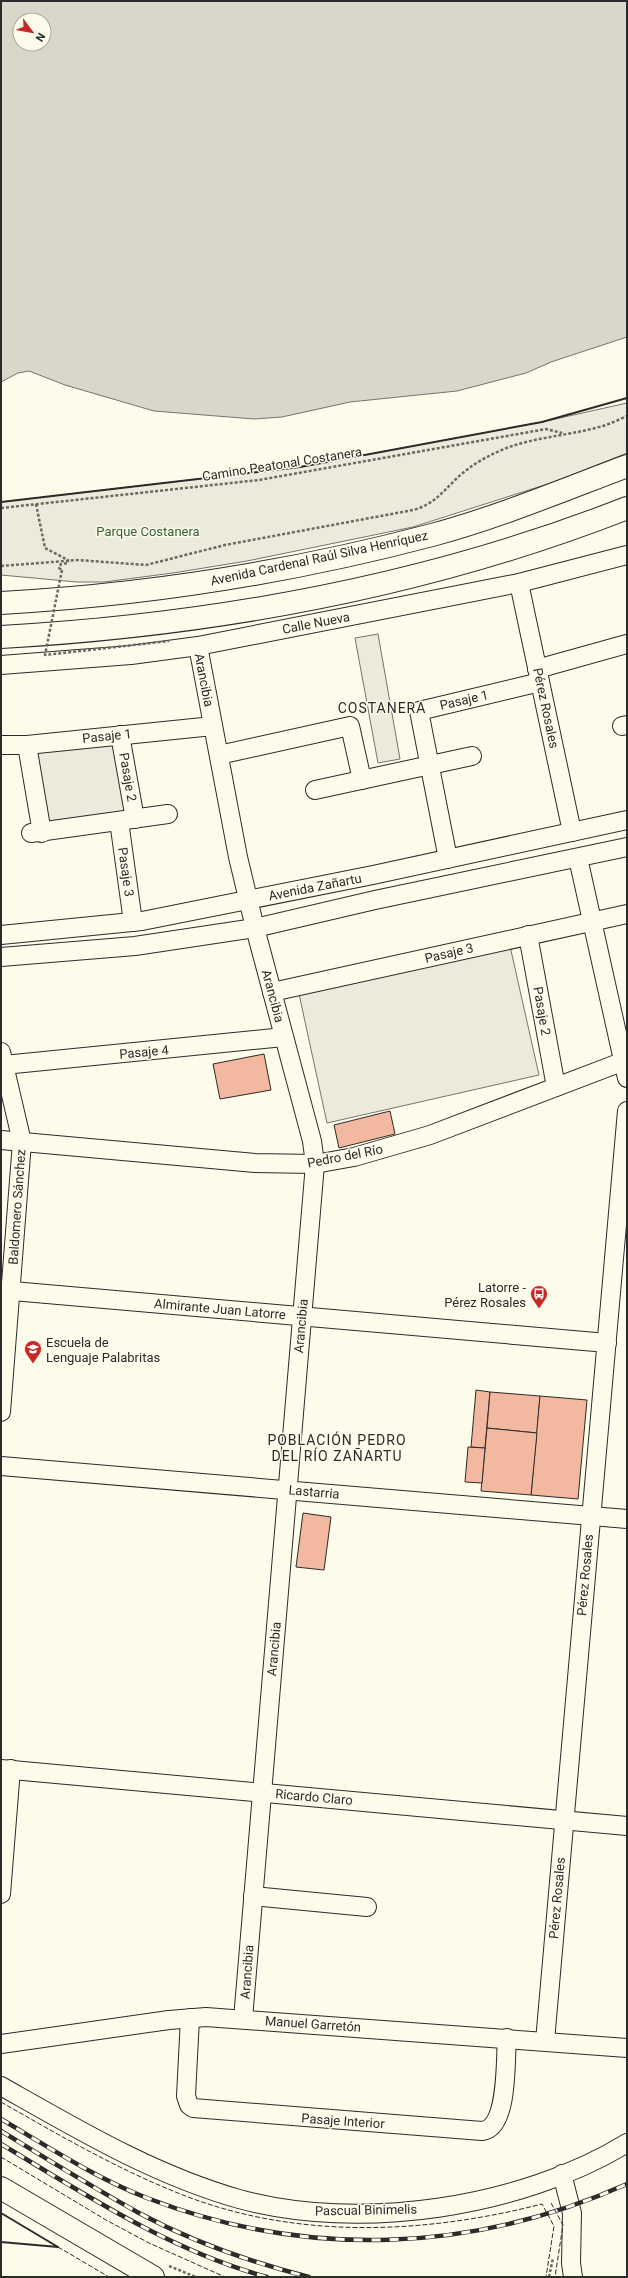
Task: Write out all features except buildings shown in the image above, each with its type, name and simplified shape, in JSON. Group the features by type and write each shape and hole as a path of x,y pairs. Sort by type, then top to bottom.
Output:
{"main road":[{"name":"Avenida Cardenal Raúl Silva Henríquez","path":"1,603 54,600 136,592 207,581 366,550 432,534 499,514 627,466"},
{"path":"1,637 139,625 259,608 335,593 396,580 501,551 627,508"},
{"path":"1,594 54,600"},
{"path":"1,2188 153,2277"}],"street":[{"name":"Calle Nueva","path":"1,665 131,655 198,646 519,583 627,556"},
{"name":"Pérez Rosales","path":"519,583 572,832"},
{"name":"Pasaje 1","path":"429,765 419,711 539,675 627,644"},
{"name":"Arancibia","path":"198,646 248,900 312,1141 315,1164 253,1896 244,2019"},
{"name":"Pasaje 1","path":"1,745 27,744 213,726"},
{"path":"219,755 350,726 362,780"},
{"name":"Pasaje 2","path":"120,735 127,820"},
{"path":"27,744 37,833 168,814"},
{"path":"315,790 472,756"},
{"path":"429,765 448,859"},
{"name":"Pasaje 3","path":"127,820 133,922"},
{"name":"Avenida Zañartu","path":"1,935 133,922 448,859 627,820"},
{"name":"Avenida Zañartu","path":"1,957 135,946 255,928 383,898 627,847"},
{"path":"578,858 626,1067"},
{"name":"Pasaje 3","path":"272,992 627,914"},
{"name":"Pasaje 2","path":"528,935 556,1087"},
{"name":"Pasaje 4","path":"2,1058 284,1037"},
{"name":"Baldomero Sánchez","path":"1,1412 6,1291 22,1142 2,1058"},
{"name":"Pedro del Río","path":"1,1140 255,1163 315,1164 354,1157 405,1143 556,1087 626,1067"},
{"name":"Pérez Rosales","path":"545,2040 563,1820 607,1343 622,1216 627,1111"},
{"name":"Almirante Juan Latorre","path":"6,1291 607,1343"},
{"name":"Lastarria","path":"1,1466 627,1519"},
{"path":"1,1894 6,1769"},
{"name":"Ricardo Claro","path":"6,1769 627,1826"},
{"path":"253,1896 367,1907"},
{"name":"Manuel Garretón","path":"1,2044 190,2018 244,2019 545,2040 627,2048"},
{"name":"Pasaje Interior","path":"190,2018 186,2096 189,2105 193,2108 482,2131 490,2128 500,2115 507,2038"},
{"name":"Pascual Binimelis","path":"1,2086 93,2138 145,2163 210,2189 268,2205 325,2212 386,2212 426,2209 493,2197 562,2174 589,2163 627,2143"},
{"path":"562,2174 572,2213 571,2263 573,2277"}],"path":[{"name":"Camino Peatonal Costanera","path":"1,566 68,560 146,565 224,545 426,507 437,499 454,481 475,464 519,443 599,427 627,416"},
{"name":"Camino Peatonal Costanera","path":"1,508 259,480 546,428 563,433"},
{"path":"36,504 45,548 68,560 68,563 61,564 60,568 62,570 45,655 169,641"},
{"path":"550,2277 553,2257"}],"green space":[{"name":"Parque Costanera","path":"627,403 627,453 557,481 413,527 247,561 104,582 77,582 1,575 1,502 300,467 542,422"},
{"path":"378,634 400,759 378,763 355,638"},
{"path":"120,735 135,819 42,833 27,745"},
{"path":"510,946 539,1075 327,1123 299,994"}],"shaded area":[{"path":"1,1 627,1 627,337 551,362 526,373 457,391 350,402 282,417 254,419 154,411 65,385 29,371 18,373 1,382"}],"railway":[{"path":"1,2119 91,2172 147,2198 207,2218 267,2231 328,2239 388,2240 449,2235 509,2224 568,2207 627,2184"},
{"path":"1,2131 139,2213 180,2233 244,2258 309,2277"},
{"path":"1,2144 97,2202 163,2237 231,2266 267,2277"}],"fence":[{"path":"1,2102 86,2150 151,2182 217,2207 263,2218 309,2225 356,2228 403,2226 450,2222 542,2204 554,2226 546,2277"},
{"path":"1,2157 106,2220 149,2243 225,2277"},
{"path":"551,2203 563,2225 555,2277"},
{"path":"58,2247 109,2277"}],"wall":[{"path":"1,502 300,467 542,422 627,398"},
{"path":"1,2213 58,2247 1,2242"}],"place":[{"name":"Latorre - Pérez Rosales","path":"539,1309"},
{"name":"Escuela de Lenguaje Palabritas","path":"33,1364"}],"district":[{"name":"COSTANERA","path":"382,708"},
{"name":"POBLACIÓN PEDRO DEL RÍO ZAÑARTU","path":"337,1448"}]}
